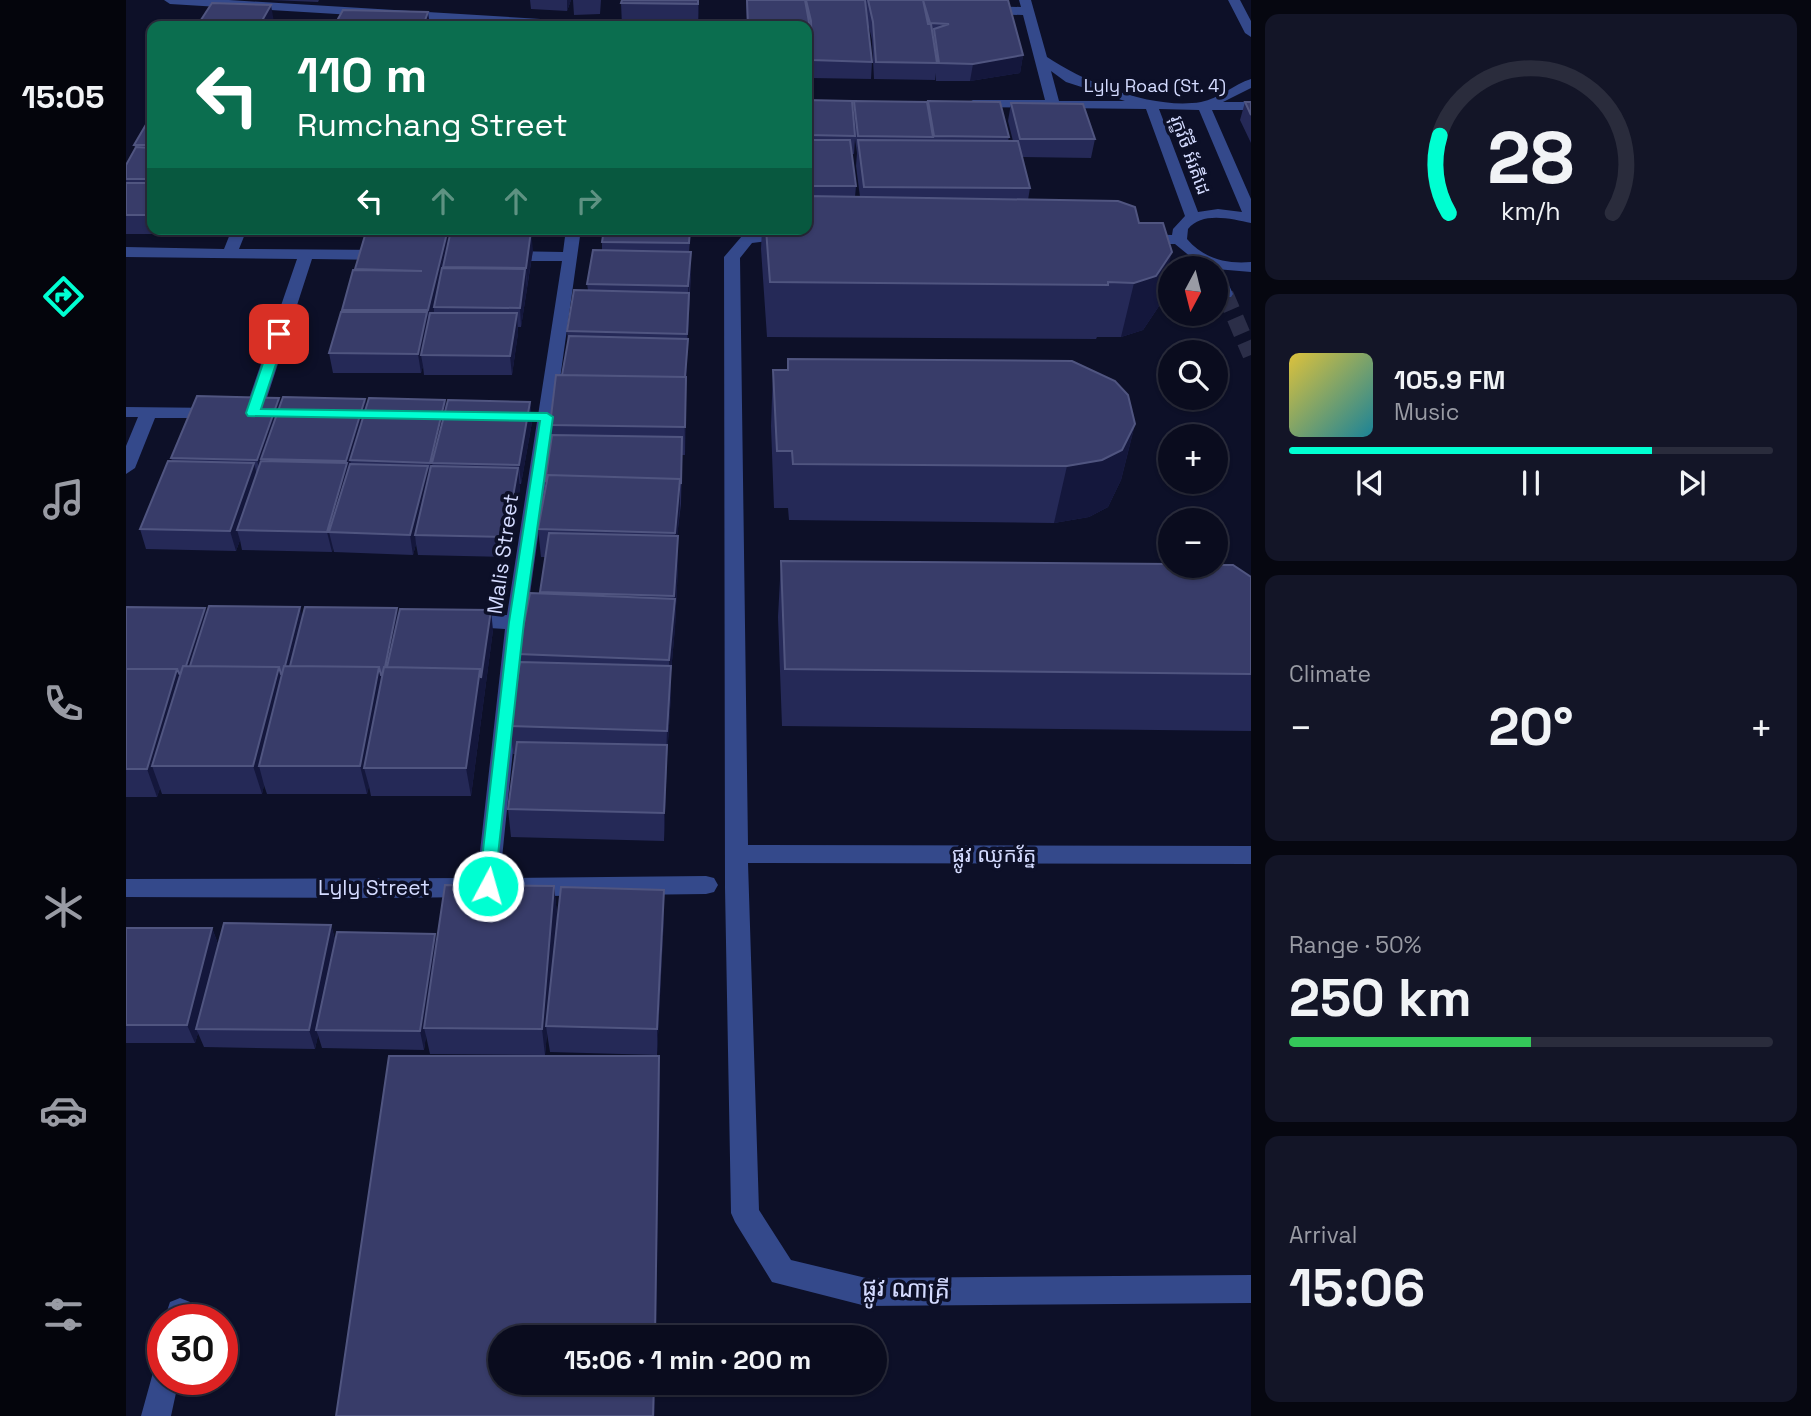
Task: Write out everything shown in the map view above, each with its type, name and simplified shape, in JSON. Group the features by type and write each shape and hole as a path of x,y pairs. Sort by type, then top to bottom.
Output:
{"street":[{"path":"170,0 509,21"},
{"path":"1234,0 1246,15 1251,33"},
{"path":"974,10 1027,5 1053,104"},
{"path":"1041,59 1071,79 1151,105"},
{"path":"1204,106 1251,83"},
{"name":"Lyly Road (St. 4)","path":"957,104 1251,106"},
{"name":"រុក្ខវិថី អ័រគីដេ","path":"1151,105 1193,218"},
{"name":"រុក្ខវិថី អ័រគីដេ","path":"1204,106 1251,217"},
{"path":"1196,256 1185,249 1179,240 1178,231 1183,223 1193,218 1223,214 1251,217"},
{"path":"230,253 238,235"},
{"name":"Malis Street","path":"488,886 540,417 573,235"},
{"name":"ផ្លូវ ណាគ្រី","path":"772,235 747,239 732,257 737,854 745,1213 782,1272 866,1292 1251,1289"},
{"path":"1123,239 1179,240"},
{"path":"128,257 230,253 403,255"},
{"path":"126,412 260,413 306,254"},
{"path":"487,256 570,257"},
{"path":"1228,268 1251,267"},
{"path":"126,468 149,412"},
{"path":"446,621 516,622"},
{"name":"ផ្លូវ ឈូករ័ត្ន","path":"737,854 1251,855"},
{"name":"Lyly Street","path":"126,888 392,889 706,885"},
{"path":"156,1416 161,1395"}],"building":[{"path":"622,0 698,0 698,4 621,3"},
{"path":"747,0 805,0 809,21 748,21"},
{"path":"806,0 865,0 872,62 812,60 811,21"},
{"path":"868,0 923,0 928,24 931,24 937,63 876,62 873,22"},
{"path":"923,0 1008,0 1023,55 973,64 939,63 934,29 949,24 930,23"},
{"path":"212,3 271,5 262,21 200,21"},
{"path":"343,10 428,12 425,21 337,21"},
{"path":"812,100 852,101 855,136 812,135"},
{"path":"854,101 927,102 933,137 858,136"},
{"path":"928,101 1000,102 1009,137 934,136"},
{"path":"1245,102 1251,102 1251,115"},
{"path":"1011,103 1083,104 1095,139 1020,139"},
{"path":"147,123 147,145 134,145"},
{"path":"812,140 850,140 856,186 812,186"},
{"path":"858,140 1018,141 1030,188 864,187"},
{"path":"136,147 147,148 147,179 126,179 126,165"},
{"path":"126,183 147,183 147,215 126,215"},
{"path":"812,196 1118,201 1135,207 1139,223 1163,223 1172,252 1169,256 1158,256 1156,276 1134,283 1108,282 1108,285 770,282 766,235 812,235"},
{"path":"365,235 447,235 428,310 342,310 353,270 422,271 355,269"},
{"path":"450,235 530,235 526,268 443,267"},
{"path":"603,235 690,235 689,243 602,242"},
{"path":"593,250 691,252 688,286 587,284"},
{"path":"442,268 525,269 520,308 434,307"},
{"path":"574,290 689,293 687,334 567,331"},
{"path":"341,312 427,312 418,354 329,353"},
{"path":"430,313 517,313 510,356 421,355"},
{"path":"569,336 688,339 685,377 562,375"},
{"path":"788,359 1072,361 1115,381 1128,395 1135,424 1122,450 1102,460 1067,466 793,464 792,451 777,451 773,370 788,370"},
{"path":"556,375 686,377 685,427 550,425"},
{"path":"197,396 279,398 257,460 171,458"},
{"path":"283,397 365,399 346,461 261,459"},
{"path":"369,398 445,400 430,463 350,460"},
{"path":"448,400 530,402 519,465 432,463"},
{"path":"552,435 682,437 681,484 680,479 548,475 545,482"},
{"path":"168,461 254,463 230,531 140,529"},
{"path":"261,461 347,463 327,532 237,530"},
{"path":"350,464 428,466 410,535 329,532"},
{"path":"431,466 518,468 506,537 415,535"},
{"path":"548,475 680,479 675,533 538,529"},
{"path":"549,533 678,536 674,596 540,592"},
{"path":"781,561 1158,564 1158,578 1228,578 1228,565 1233,565 1251,577 1251,674 785,669"},
{"path":"530,593 675,599 669,660 518,654"},
{"path":"209,606 300,607 282,674 279,667 190,666"},
{"path":"126,607 205,608 186,666 183,666 180,675 177,669 126,669"},
{"path":"305,607 397,608 382,675 379,667 290,666"},
{"path":"400,609 491,610 481,678 480,669 387,667"},
{"path":"520,662 671,666 667,731 510,726"},
{"path":"183,666 279,667 253,766 152,766"},
{"path":"284,666 379,667 360,766 259,766"},
{"path":"384,667 480,669 466,768 364,768"},
{"path":"126,669 177,669 147,769 126,769"},
{"path":"517,742 667,745 664,813 508,809"},
{"path":"445,885 554,886 542,1029 424,1028"},
{"path":"561,887 664,890 657,1029 546,1026"},
{"path":"224,923 331,925 309,1030 196,1029"},
{"path":"126,928 212,928 187,1025 126,1025"},
{"path":"337,932 435,934 420,1031 316,1030"},
{"path":"389,1056 659,1056 655,1325 488,1325 488,1395 654,1395 653,1416 336,1416"}],"tunnel":[{"path":"1228,301 1251,355"}],"route":[{"path":"279,334 253,413 547,417 516,622 488,886"}]}
